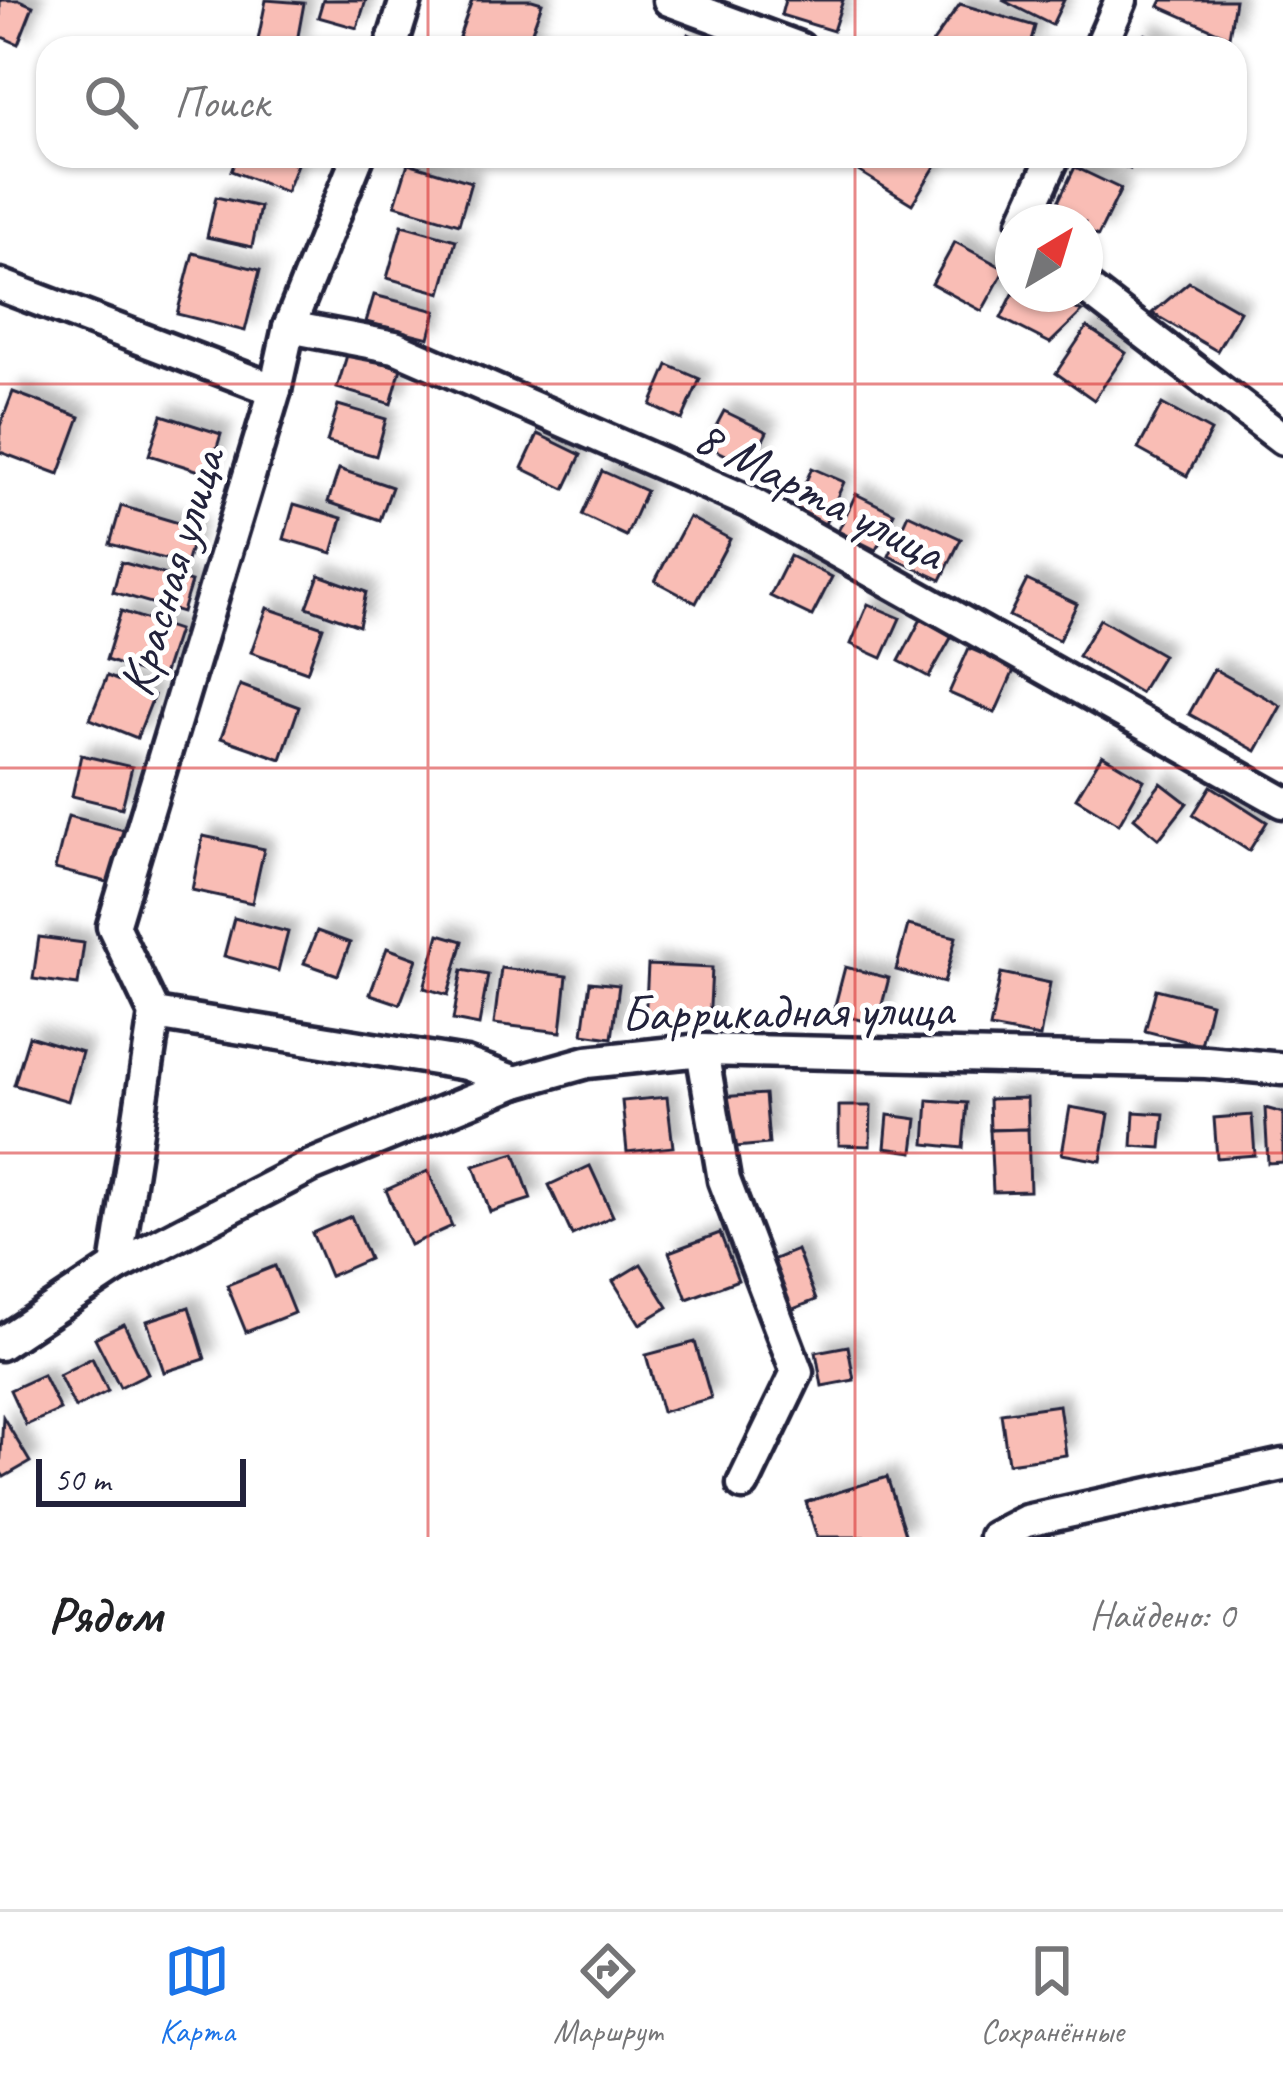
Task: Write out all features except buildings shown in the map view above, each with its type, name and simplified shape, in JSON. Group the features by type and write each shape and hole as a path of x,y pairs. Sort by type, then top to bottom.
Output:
{"street":[{"path":"396,36 406,0"},
{"path":"670,0 767,36"},
{"path":"1105,36 1121,0"},
{"name":"Красная улица","path":"155,1014 112,926 275,390 289,326 353,168"},
{"path":"1030,204 1043,168"},
{"path":"0,285 275,390"},
{"path":"1103,301 1283,439"},
{"name":"8 Марта улица","path":"289,326 395,346 749,502 1283,802"},
{"path":"116,1267 155,1014 466,1064 516,1082"},
{"path":"702,1051 724,1180 797,1372 743,1484"},
{"name":"Баррикадная улица","path":"0,1344 116,1267 311,1166 516,1082 587,1062 702,1051 1160,1060 1283,1069"},
{"path":"994,1537 1025,1521 1283,1466"}]}
